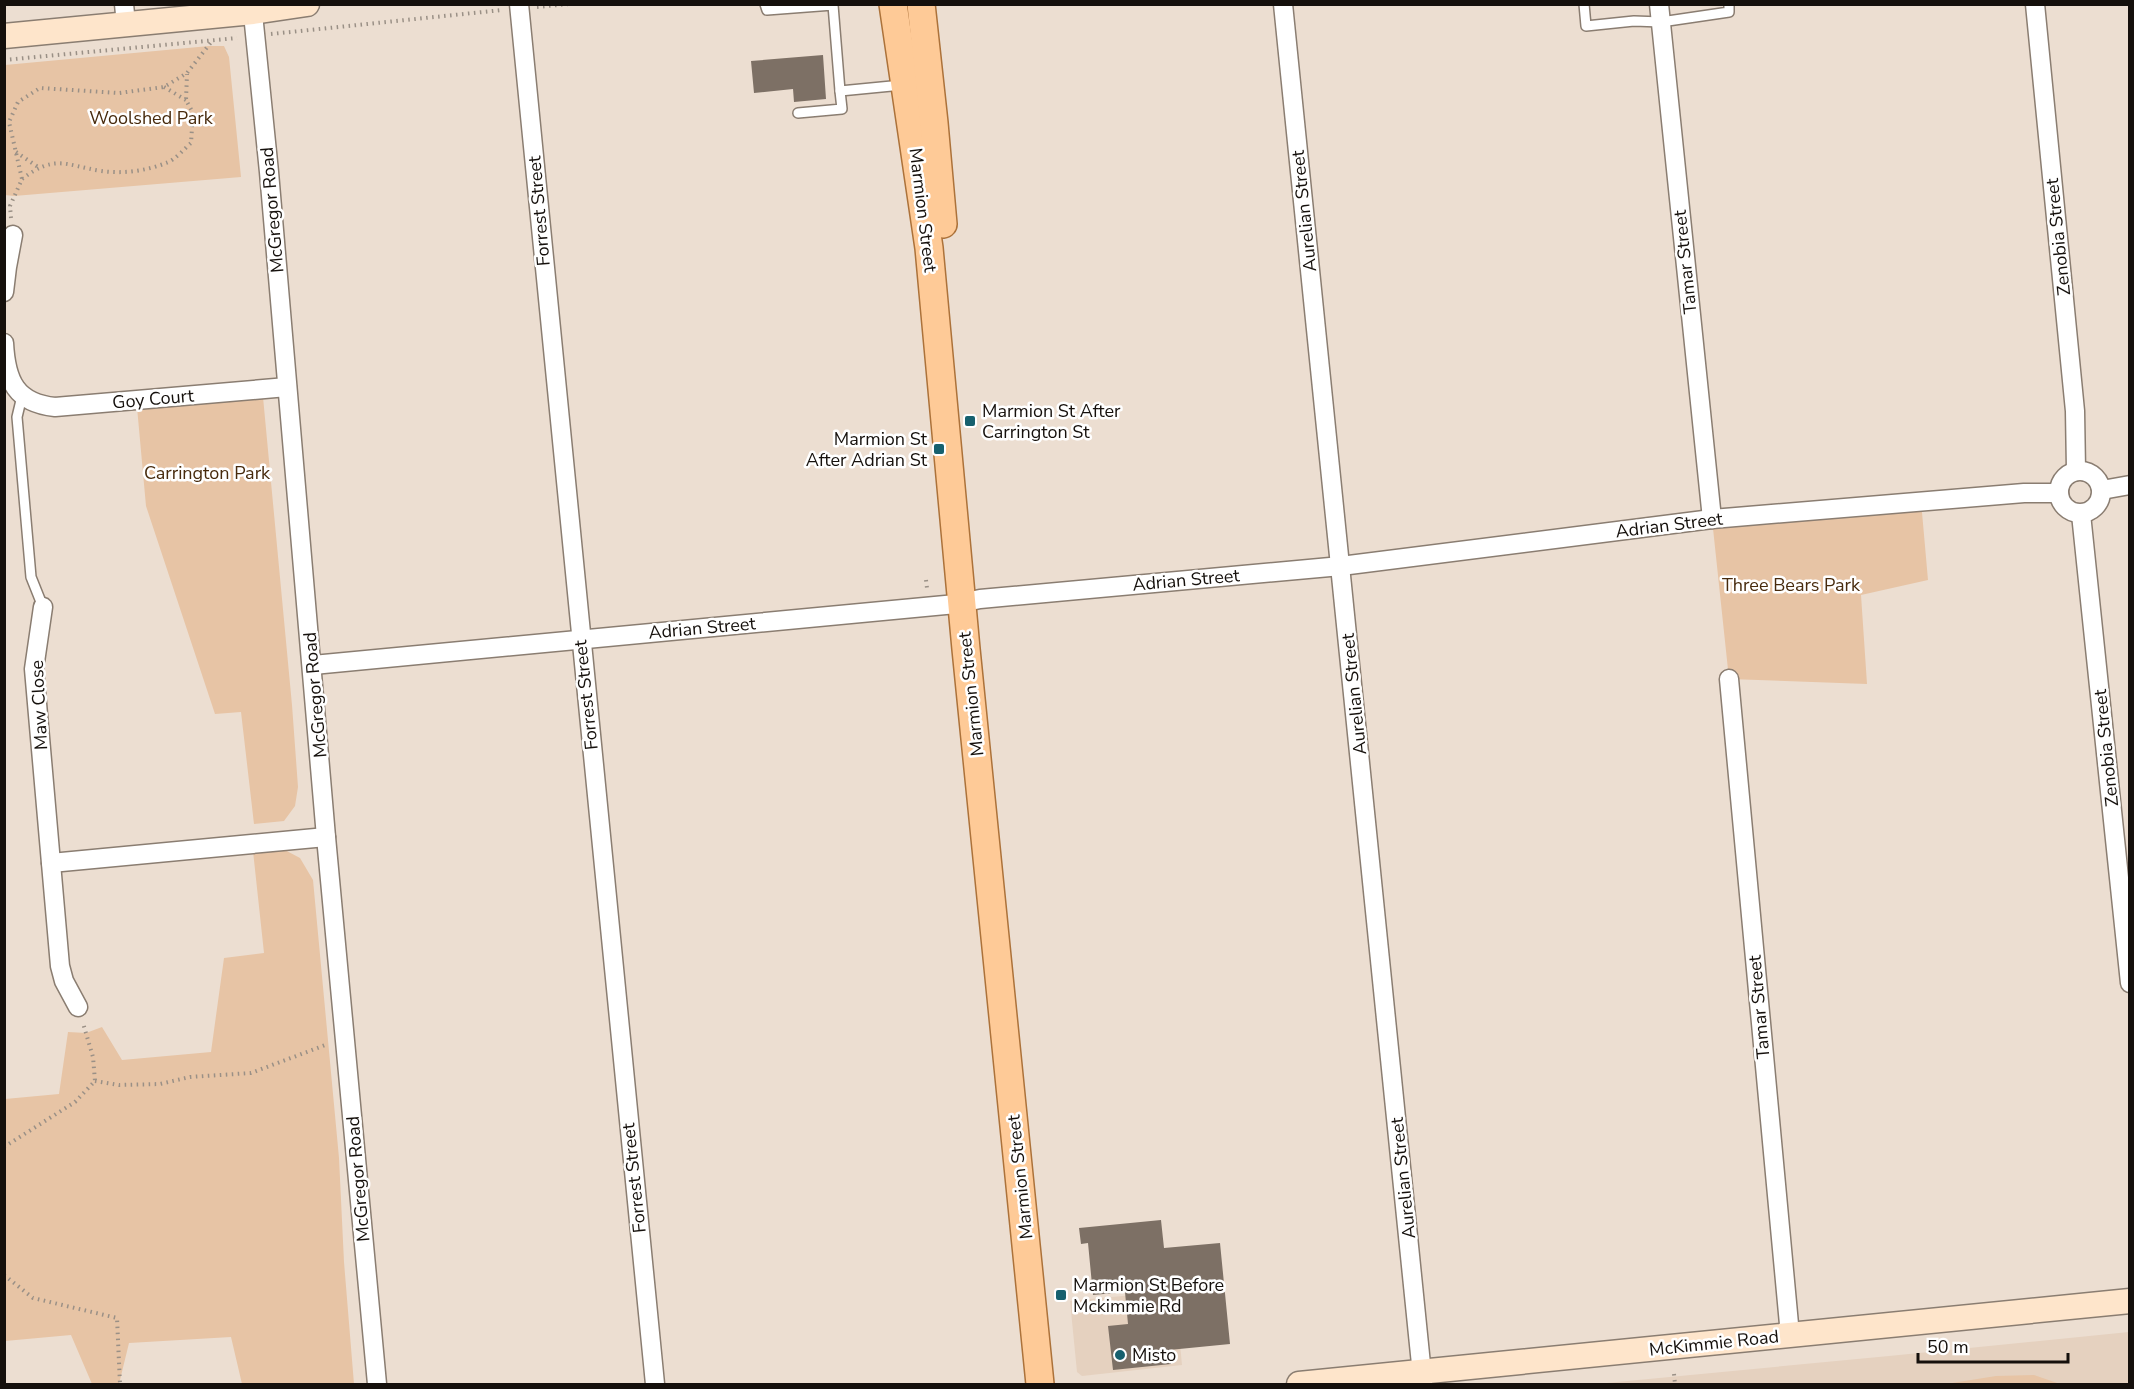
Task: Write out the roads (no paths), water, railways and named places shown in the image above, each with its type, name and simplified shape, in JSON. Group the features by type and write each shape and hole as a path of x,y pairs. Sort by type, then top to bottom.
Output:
{"main road":[{"path":"4,36 125,14 307,4"},
{"name":"Marmion Street","path":"893,4 928,248 971,601"},
{"name":"Marmion Street","path":"921,4 950,305 971,601 1042,1381"},
{"name":"McKimmie Road","path":"1299,1384 1422,1378 1790,1335 2130,1300"}],"street":[{"name":"Aurelian Street","path":"1283,4 1422,1378"},
{"name":"Zenobia Street","path":"2035,4 2075,411 2076,470"},
{"name":"Forrest Street","path":"519,6 655,1384"},
{"name":"McGregor Road","path":"253,8 377,1384"},
{"name":"Tamar Street","path":"1660,13 1712,519"},
{"path":"4,292 6,267 13,235"},
{"path":"4,344 6,367 22,396"},
{"name":"Goy Court","path":"22,396 29,402 55,407 287,387"},
{"path":"2076,470 2084,470 2096,477 2102,490 2094,508 2081,514 2066,508 2059,493 2061,481 2076,470"},
{"path":"2102,490 2130,485"},
{"name":"Adrian Street","path":"313,665 1341,566 1712,519 2024,492 2059,493"},
{"name":"Zenobia Street","path":"2081,514 2130,983"},
{"name":"Maw Close","path":"43,607 34,669 60,966 64,981 78,1007"},
{"name":"Tamar Street","path":"1729,679 1790,1335"},
{"path":"51,863 326,837"}],"lane":[{"path":"765,4 767,10 833,5 842,109 798,113"},
{"path":"1584,4 1586,26 1634,21 1660,13 1729,12 1729,4"},
{"path":"840,91 905,85"},
{"name":"Maw Close","path":"22,396 17,417 31,577 43,607"}],"place":[{"name":"Marmion St After Carrington St","path":"970,421"},
{"name":"Marmion St After Adrian St","path":"939,449"},
{"name":"Marmion St Before Mckimmie Rd","path":"1061,1295"},
{"name":"Misto","path":"1120,1355"}],"park label":[{"name":"Woolshed Park","path":"151,118"},
{"name":"Carrington Park","path":"207,473"},
{"name":"Three Bears Park","path":"1791,585"}]}
